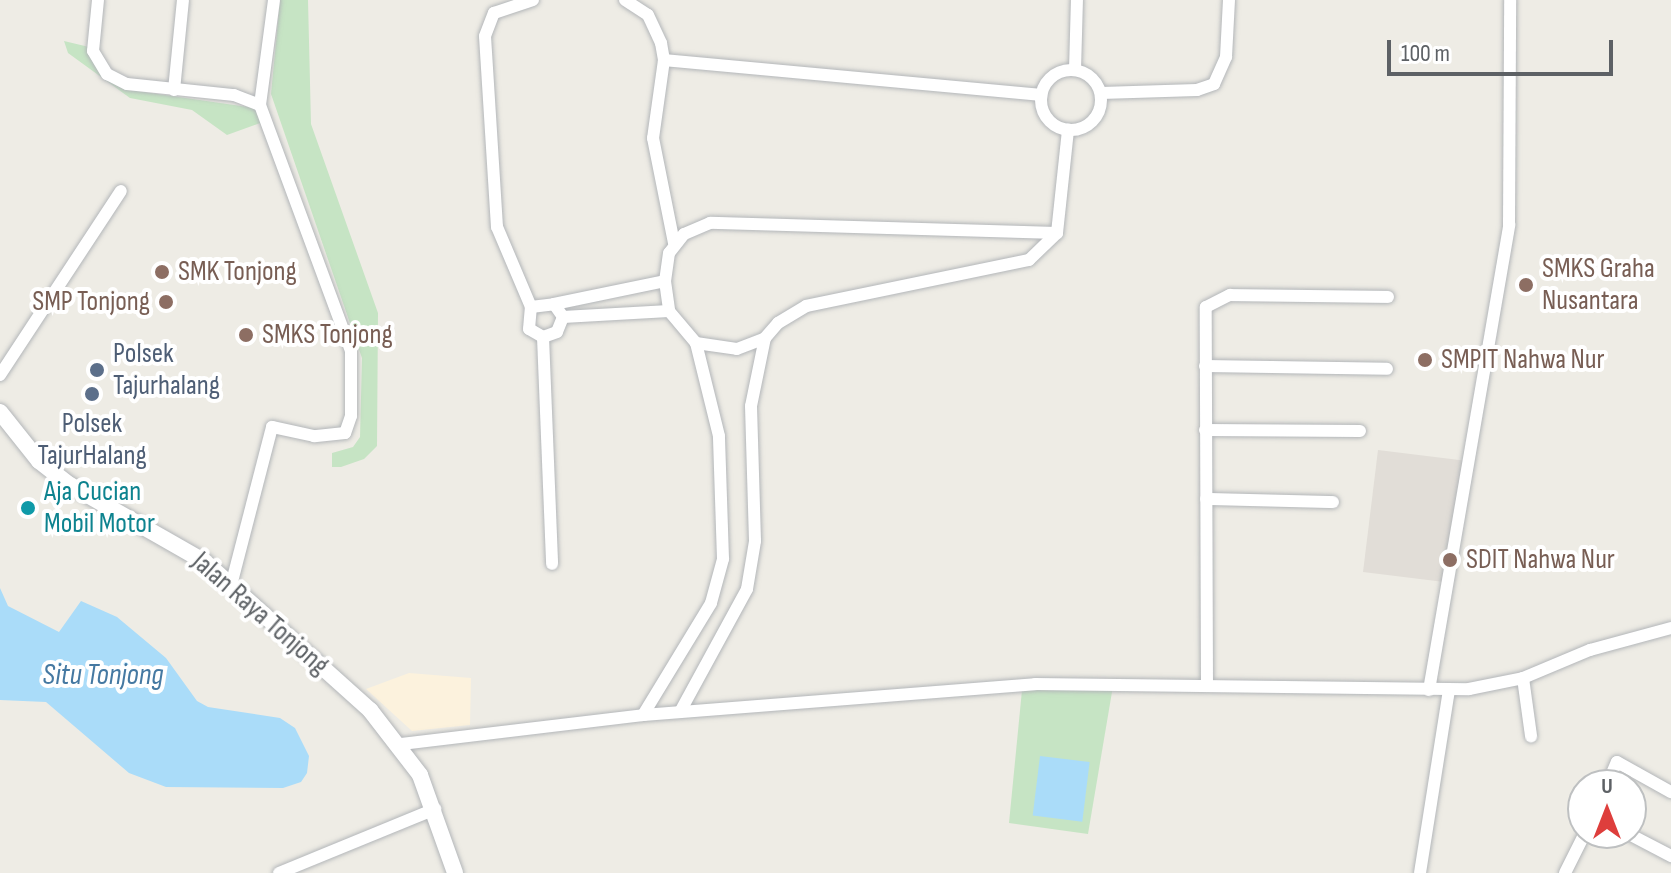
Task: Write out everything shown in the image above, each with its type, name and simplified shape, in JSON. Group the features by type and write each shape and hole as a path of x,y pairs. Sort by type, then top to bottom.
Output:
{"main road":[{"name":"Jalan Raya Tonjong","path":"0,412 39,461 70,485 205,562 370,710 401,744 435,809 455,873"}],"street":[{"path":"98,0 93,51 96,64 127,84 234,95 260,105"},
{"path":"174,90 183,0"},
{"path":"231,586 272,427 330,437 345,433 351,416 351,351 260,105 274,0"},
{"path":"533,0 494,13 485,36 492,202 504,250 531,307 526,322 543,337 552,564"},
{"path":"1075,70 1077,0"},
{"path":"1101,93 1214,84 1226,57 1229,0"},
{"path":"1429,690 1509,225 1510,0"},
{"path":"633,1 656,29 664,60 653,138 674,243 665,281 669,311 696,343 719,436 723,559 711,603 643,715"},
{"path":"664,60 1041,95"},
{"path":"1075,70 1087,74 1101,93 1097,116 1079,129 1068,130 1047,118 1041,95 1053,76 1075,70"},
{"path":"696,343 737,349 765,338 790,314 806,306 1016,264 1037,255 1057,233 1068,130"},
{"path":"0,375 121,191"},
{"path":"674,243 696,227 725,221 1057,233"},
{"path":"531,307 665,281"},
{"path":"1207,685 1206,307 1218,297 1388,297"},
{"path":"554,304 563,317"},
{"path":"563,317 669,311"},
{"path":"543,337 557,332 563,317"},
{"path":"680,712 747,589 755,541 751,406 765,338"},
{"path":"1205,366 1387,369"},
{"path":"1205,430 1360,431"},
{"path":"1206,499 1333,502"},
{"path":"401,744 643,715 1035,684 1449,690 1523,678 1590,650 1671,628"},
{"path":"1523,678 1531,736"},
{"path":"1420,873 1449,690"},
{"path":"1614,769 1617,762 1630,769"},
{"path":"1647,779 1671,792"},
{"path":"279,873 435,809"},
{"path":"1647,843 1671,856"},
{"path":"1566,873 1577,849"}],"shaded area":[{"path":"1378,450 1465,461 1450,583 1363,572"},
{"path":"409,673 471,678 470,725 412,731 366,689"}],"green space":[{"path":"280,0 308,0 311,124 378,313 377,446 364,459 341,467 332,467 332,453 353,447 360,437 362,358 271,94"},
{"path":"64,41 89,47 130,90 255,108 263,122 227,135 192,110 130,98 68,53"},
{"path":"1113,686 1088,834 1009,823 1022,690"}],"water":[{"name":"Situ Tonjong","path":"0,588 8,606 59,632 81,601 117,617 166,658 197,701 208,707 280,718 295,728 309,756 307,773 301,782 283,788 166,787 129,773 46,702 0,700"},
{"path":"1040,756 1090,762 1082,822 1033,816"}],"place":[{"name":"SMK Tonjong","path":"162,272"},
{"name":"SMKS Graha Nusantara","path":"1526,285"},
{"name":"SMP Tonjong","path":"166,302"},
{"name":"SMKS Tonjong","path":"246,335"},
{"name":"SMPIT Nahwa Nur","path":"1425,360"},
{"name":"Polsek Tajurhalang","path":"97,370"},
{"name":"Polsek TajurHalang","path":"92,394"},
{"name":"Aja Cucian Mobil Motor","path":"28,508"},
{"name":"SDIT Nahwa Nur","path":"1450,560"}]}
